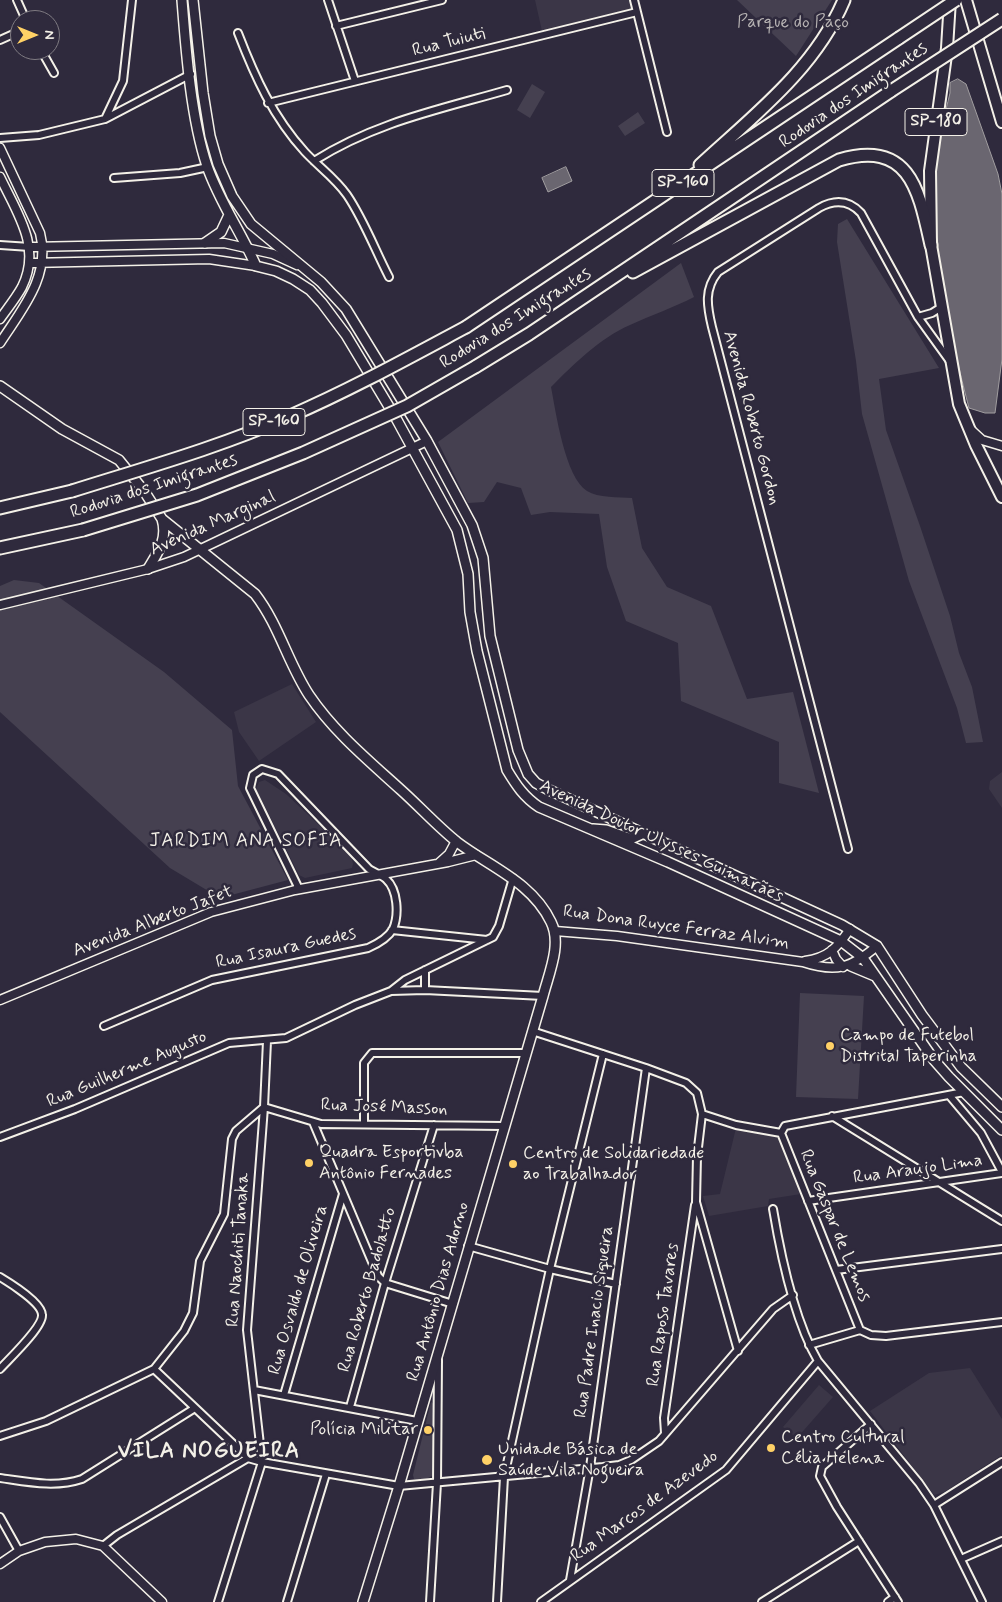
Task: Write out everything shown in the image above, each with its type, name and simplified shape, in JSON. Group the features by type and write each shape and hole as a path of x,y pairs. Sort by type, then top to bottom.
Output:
{"highway":[{"path":"672,191 797,73 821,42 844,0"},
{"name":"SP-180","path":"950,0 947,48 930,171 931,245 950,361 959,404 967,426"},
{"name":"Rodovia dos Imigrantes","path":"0,508 72,491 185,456 290,416 391,368 466,328 956,0"},
{"path":"966,0 1002,122"},
{"name":"Rodovia dos Imigrantes","path":"0,548 83,530 197,495 303,453 407,406 475,368 572,305 891,91 1002,19"},
{"path":"572,305 839,160 853,156 880,158 894,163 905,172 918,192 931,245"},
{"path":"967,426 1002,497"}],"main road":[{"path":"182,0 196,121 208,166 229,215 256,266"},
{"name":"Avenida Doutor Ulysses Guimarães","path":"193,0 203,93 218,164 232,196 251,224 320,282 346,309 427,441 472,525 479,542 484,571 490,636 518,750 528,774 536,783 547,790 850,929 877,946 922,1015 956,1059 1002,1107"},
{"path":"205,243 221,232 229,215"},
{"name":"Avenida Doutor Ulysses Guimarães","path":"256,266 293,278 310,290 322,303 346,335 413,448 457,530 465,556 471,623 477,651 507,770 515,784 532,802 585,829 668,862 842,941 863,958 934,1060 1002,1130"},
{"name":"Rua Dona Ruyce Ferraz Alvim","path":"0,386 62,430 109,454 125,466 162,519 255,594 265,607 297,676 310,696 336,728 456,841 513,878 537,900 555,931"},
{"path":"148,568 164,541 165,530 162,519"},
{"path":"457,530 463,538 473,574 479,576 484,571"},
{"path":"469,589 477,585 481,588 483,623 490,636"},
{"path":"585,829 606,830 632,839 642,834"},
{"name":"Rua Antônio Dias Adorno","path":"363,1602 428,1389 468,1246 543,996 555,947 555,931"},
{"path":"847,966 875,976"}],"street":[{"path":"105,118 123,81 132,0"},
{"path":"328,0 355,81"},
{"path":"336,26 442,0"},
{"path":"634,0 667,132"},
{"name":"Rua Tuiuti","path":"268,103 637,12"},
{"path":"238,33 268,103 280,122 314,161 338,182 348,197 389,277"},
{"path":"47,60 54,73"},
{"path":"0,138 39,135 105,118 191,74"},
{"path":"314,161 341,144 387,124 507,90"},
{"path":"0,148 40,233 44,247 43,262 31,296 0,343"},
{"path":"114,178 180,173 208,166"},
{"path":"0,177 28,236 30,247 30,263 22,288 0,319"},
{"name":"Avenida Roberto Gordon","path":"848,849 712,327 707,296 708,286 713,278 734,261 828,203 846,202 855,206 862,213 918,317 950,361"},
{"name":"Avenida Doutor Ulysses Guimarães","path":"30,247 205,243 247,246 273,254 300,266"},
{"path":"0,245 30,247"},
{"path":"30,263 209,259 256,266"},
{"path":"918,317 928,315 940,308"},
{"path":"967,426 982,440 1002,446"},
{"name":"Avenida Marginal","path":"0,605 148,568 184,556 427,441"},
{"path":"299,889 250,788 251,779 258,771 266,769 278,774 369,869 391,885 396,897 396,915 392,930 488,940"},
{"path":"439,863 449,854 456,841"},
{"name":"Avenida Alberto Jafet","path":"0,1000 211,912 299,889 476,855"},
{"path":"391,991 405,980 488,940 499,926 513,878"},
{"name":"Rua Dona Ruyce Ferraz Alvim","path":"803,962 820,959 842,941 850,929"},
{"name":"Rua Isaura Guedes","path":"104,1026 212,980 368,948 385,938 392,930"},
{"name":"Rua Dona Ruyce Ferraz Alvim","path":"555,931 617,936 803,962 823,968 847,966"},
{"path":"832,950 836,959 847,966 863,958 877,946"},
{"path":"425,970 425,990"},
{"path":"391,991 425,990 543,996"},
{"name":"Rua Guilherme Augusto","path":"0,1137 75,1109 229,1043 267,1041 292,1036 356,1005 391,991"},
{"path":"532,1031 646,1068 692,1087 700,1099 702,1114 697,1156 696,1202 738,1351"},
{"name":"Rua Naochiti Tanaka","path":"262,1462 248,1330 267,1041"},
{"path":"364,1124 364,1063 372,1053 526,1053"},
{"path":"497,1602 504,1477 550,1269 603,1054"},
{"name":"Rua Padre Inacio Siqueira","path":"570,1580 590,1467 646,1068"},
{"path":"702,1114 736,1125 781,1133 785,1126 964,1092"},
{"path":"949,1095 981,1133 1002,1173"},
{"path":"0,1436 46,1421 154,1369 192,1319 200,1261 224,1214 232,1140 236,1131 264,1107"},
{"name":"Rua José Masson","path":"264,1107 313,1122 504,1126"},
{"path":"832,1116 936,1182 1002,1221"},
{"path":"313,1122 374,1268 385,1283 453,1304"},
{"name":"Rua Roberto Badolatto","path":"350,1407 385,1283 434,1125"},
{"name":"Rua Gaspar de Lemos","path":"781,1133 860,1330"},
{"name":"Rua Araujo Lima","path":"808,1200 1002,1173"},
{"name":"Rua Osvaldo de Oliveira","path":"284,1395 342,1194"},
{"name":"Rua Raposo Tavares","path":"665,1432 664,1418 696,1202"},
{"path":"774,1209 793,1295 809,1345 818,1361 919,1483 934,1505 982,1602"},
{"path":"468,1246 550,1269 616,1284"},
{"path":"836,1270 1002,1249"},
{"path":"0,1277 40,1307 42,1315 40,1322 0,1369"},
{"path":"154,1369 248,1458 262,1462 399,1486 619,1465 631,1460 659,1441 773,1309 793,1295"},
{"name":"Rua Gaspar de Lemos","path":"809,1345 860,1330 871,1335 886,1336 1002,1322"},
{"path":"430,1602 437,1483 438,1354"},
{"name":"Rua Marcos de Azevedo","path":"541,1602 726,1470 818,1361"},
{"path":"428,1389 439,1400"},
{"path":"254,1390 417,1421"},
{"path":"0,1478 51,1484 64,1484 82,1479 195,1408"},
{"path":"870,1424 822,1467 820,1476 859,1542 897,1599 888,1602"},
{"path":"103,1546 117,1535 248,1458"},
{"path":"218,1602 262,1462"},
{"path":"934,1505 1002,1462"},
{"path":"287,1602 326,1474"},
{"path":"0,1517 19,1551"},
{"path":"0,1564 19,1551 59,1539 76,1539 103,1546 162,1602"},
{"path":"961,1559 1002,1541"},
{"path":"762,1602 859,1542"}],"shaded area":[{"path":"535,0 629,0 631,9 542,31"},
{"path":"958,79 966,84 998,174 1002,194 1002,359 995,413 985,413 969,408 954,347 938,254 935,191 937,152 950,93 950,83"},
{"path":"566,167 572,181 548,192 542,178"},
{"path":"292,684 316,722 259,761 239,732 234,712"},
{"path":"1002,772 1002,808 989,789 990,781"},
{"path":"265,780 286,794 351,855 352,868 305,878 299,875 256,789 259,782"},
{"path":"736,1128 777,1136 801,1194 769,1199 768,1206 709,1216 703,1196 720,1194"},
{"path":"970,1368 1002,1419 1002,1455 944,1492 934,1495 870,1411 929,1373"},
{"path":"819,1385 833,1397 797,1438 783,1427"}],"green space":[{"name":"Parque do Paço","path":"737,0 832,0 796,56"},
{"path":"532,84 545,92 530,118 517,110"},
{"path":"638,112 645,123 625,136 618,126"},
{"path":"847,219 939,368 879,379 886,430 950,616 959,653 972,687 983,742 966,743 957,708 909,581 862,414 856,361 837,242 838,224"},
{"path":"681,263 694,297 619,330 598,344 551,387 563,444 567,459 579,484 587,491 603,496 632,498 642,548 667,587 711,606 747,699 793,692 819,793 779,783 779,742 681,701 678,643 626,621 607,567 599,514 550,512 531,515 521,488 497,482 484,502 468,503 438,442"},
{"path":"14,580 39,583 164,672 232,730 238,786 288,880 220,898 170,868 0,712 0,586"},
{"name":"Campo de Futebol Distrital Taperinha","path":"800,993 864,996 858,1099 796,1097"},
{"path":"431,1402 434,1404 434,1472 432,1476 424,1480 414,1479 413,1475"}],"place":[{"name":"Campo de Futebol Distrital Taperinha","path":"830,1046"},
{"name":"Quadra Esportivba Antônio Fernades","path":"309,1163"},
{"name":"Centro de Solidariedade ao Trabalhador","path":"513,1164"},
{"name":"Polícia Militar","path":"428,1430"},
{"name":"Centro Cultural Célia Helena","path":"771,1448"},
{"name":"Unidade Básica de Saúde Vila Nogueira","path":"487,1460"}],"district":[{"name":"JARDIM ANA SOFIA","path":"246,842"},
{"name":"VILA NOGUEIRA","path":"209,1452"}]}
